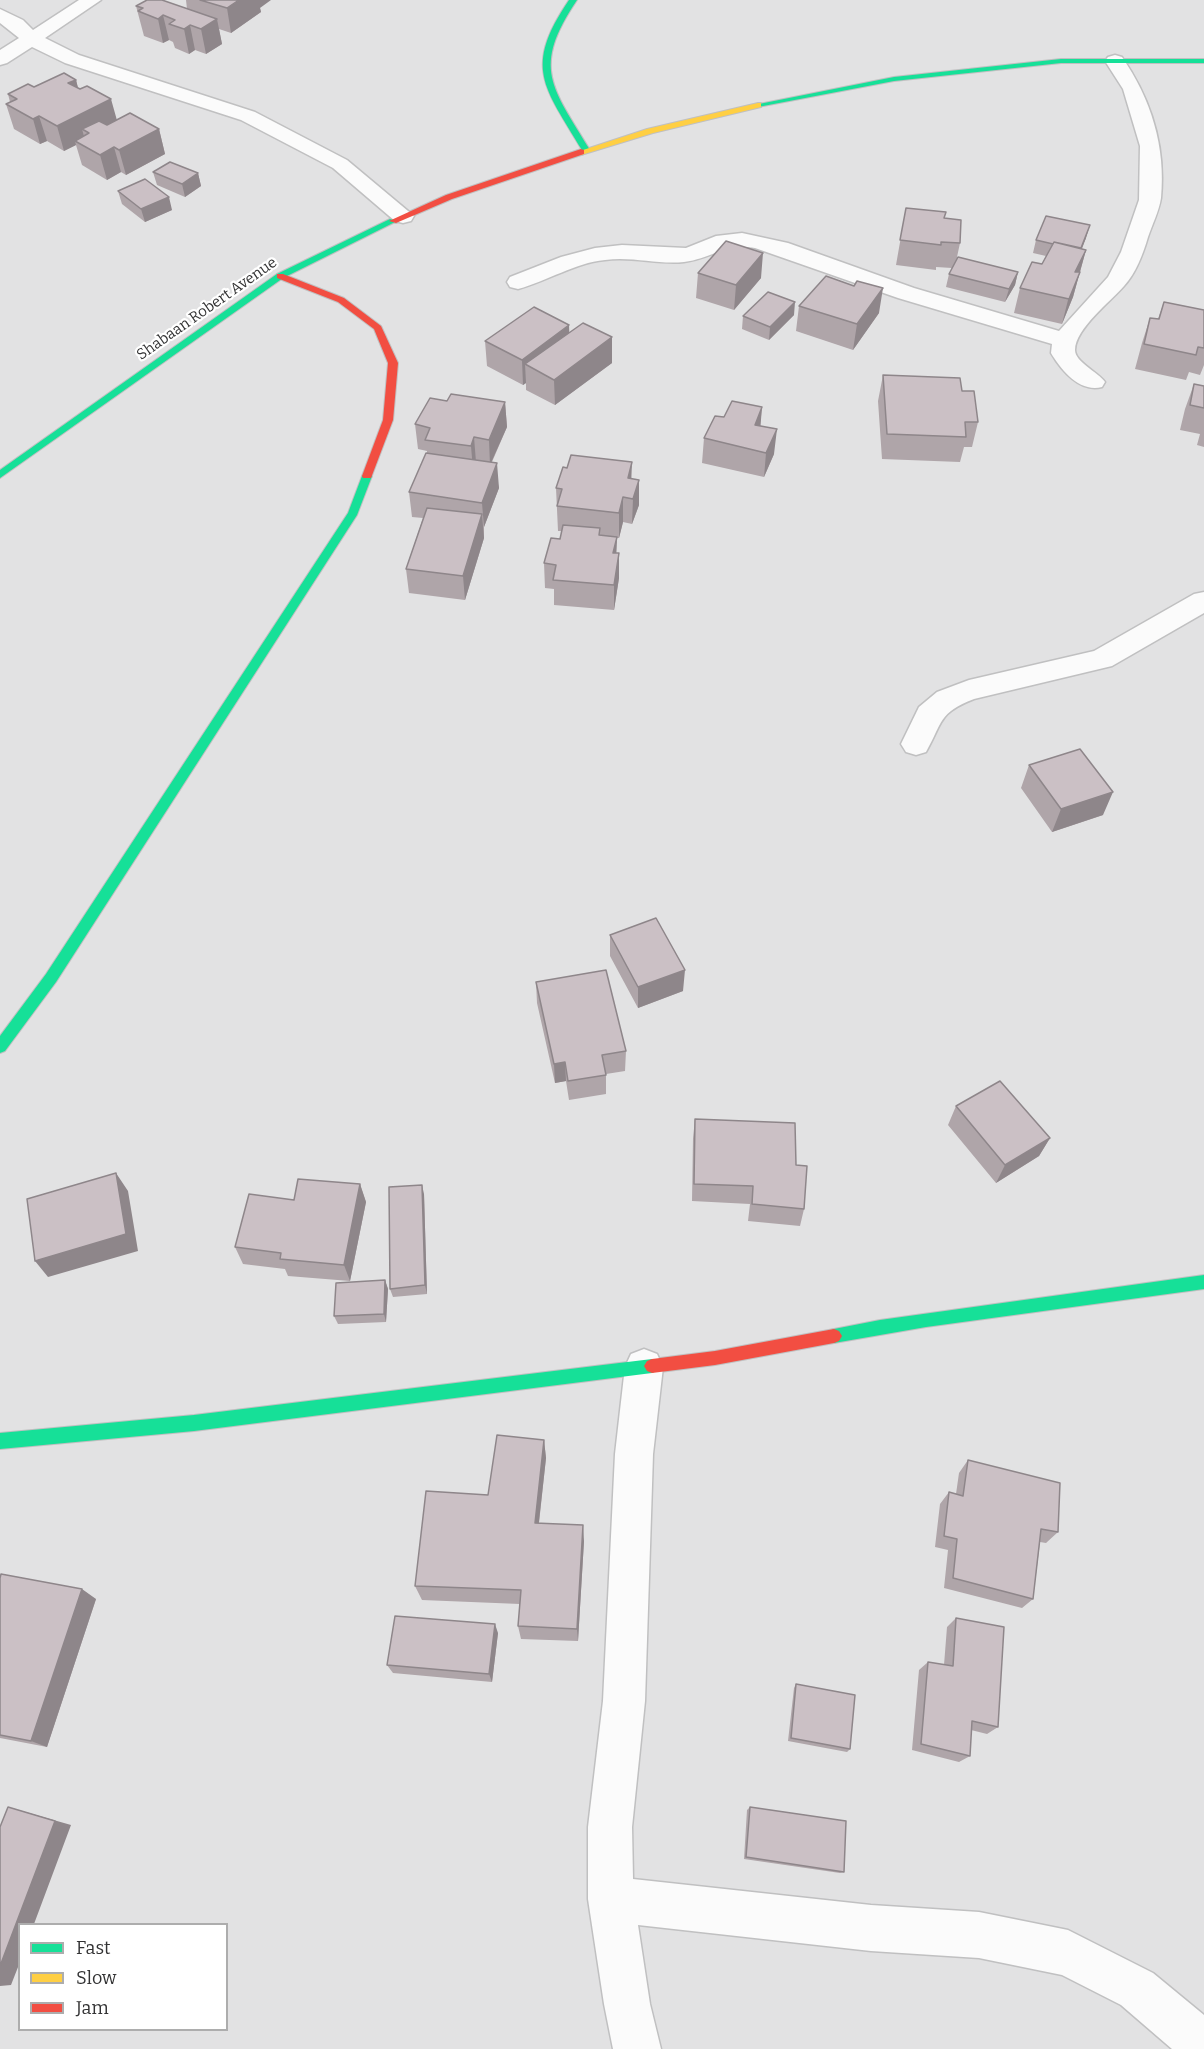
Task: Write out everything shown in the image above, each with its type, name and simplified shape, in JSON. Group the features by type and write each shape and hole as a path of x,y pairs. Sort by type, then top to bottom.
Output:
{"main road":[{"path":"573,0 557,21 544,57 552,92 586,150"},
{"name":"Shabaan Robert Avenue","path":"0,475 280,276 403,216 449,197 586,150 650,131 828,89 894,79 1061,61 1204,61"},
{"path":"0,1047 51,978 353,513 388,420 393,363 378,328 341,300 280,276"},
{"path":"0,1441 194,1423 715,1358 922,1319 1128,1294 1204,1282"}],"street":[{"path":"0,59 92,0"},
{"path":"0,15 16,24 31,39 72,59 248,116 340,165 403,216"},
{"path":"1093,382 1068,361 1063,353 1066,340 1080,319 1118,280 1132,252 1150,200 1150,146 1133,89 1115,61"},
{"path":"518,282 561,264 596,254 621,252 686,255 699,252 726,239 736,238 756,241 854,276 1066,340"},
{"path":"916,744 936,704 952,696 1102,659 1204,601"},
{"path":"637,2049 627,2004 611,1899 610,1827 624,1701 634,1454 644,1367"},
{"path":"611,1899 871,1928 979,1935 1068,1953 1137,1989 1204,2049"}],"building":[{"path":"147,0 162,0 217,19 201,29 190,25 184,29 169,24 175,20 163,15 158,19 138,11 143,8 136,6"},
{"path":"200,0 239,0 227,8"},
{"path":"64,73 76,80 68,83 80,89 87,86 111,99 57,126 39,116 33,119 6,104 17,99 8,94 28,84 34,87"},
{"path":"130,113 159,129 119,150 114,147 100,155 75,141 89,133 82,129 99,121 107,125"},
{"path":"170,162 198,173 182,184 153,172"},
{"path":"145,179 169,197 141,209 118,191"},
{"path":"906,208 946,212 944,218 961,220 960,243 941,242 941,245 900,240"},
{"path":"1046,216 1090,225 1081,248 1036,240"},
{"path":"726,241 763,253 736,285 698,273"},
{"path":"1054,242 1086,250 1075,272 1080,272 1069,299 1020,288 1032,262 1042,264"},
{"path":"958,257 1018,272 1009,289 949,274"},
{"path":"826,276 854,286 857,281 883,288 857,324 799,306"},
{"path":"768,292 795,302 770,327 743,316"},
{"path":"1164,302 1204,310 1204,348 1198,347 1196,355 1144,344 1150,318 1159,319"},
{"path":"534,307 569,325 522,360 485,341"},
{"path":"583,323 612,337 554,380 525,364"},
{"path":"883,375 960,378 962,391 974,391 978,422 965,422 966,437 887,434"},
{"path":"1194,384 1204,386 1204,408 1190,405"},
{"path":"451,394 505,402 489,440 474,437 471,446 425,440 430,428 415,424 430,398 447,401"},
{"path":"732,401 762,407 755,425 777,429 766,453 704,438 715,416 724,417"},
{"path":"426,453 497,463 482,503 409,492"},
{"path":"571,455 632,462 628,478 639,480 633,499 623,497 619,513 557,506 562,489 556,488 563,467 567,468"},
{"path":"427,508 482,514 463,576 406,569"},
{"path":"563,525 600,528 599,535 617,537 613,553 619,553 614,585 553,580 556,565 544,563 551,538 560,539"},
{"path":"1080,749 1113,792 1061,809 1029,765"},
{"path":"656,918 685,970 638,987 610,935"},
{"path":"606,970 626,1051 602,1055 606,1075 568,1081 565,1062 554,1064 536,982"},
{"path":"1000,1081 1050,1138 1005,1165 956,1106"},
{"path":"695,1119 795,1123 796,1165 807,1166 804,1209 752,1204 753,1186 694,1184"},
{"path":"116,1173 126,1234 35,1261 27,1199"},
{"path":"298,1179 360,1184 344,1265 280,1259 281,1253 235,1247 249,1194 294,1200"},
{"path":"422,1185 425,1285 390,1289 389,1187"},
{"path":"385,1280 384,1314 334,1316 336,1283"},
{"path":"497,1435 544,1440 535,1523 583,1525 577,1629 518,1626 521,1590 415,1586 426,1491 488,1495"},
{"path":"968,1460 1060,1483 1058,1532 1041,1529 1033,1599 953,1578 957,1539 944,1536 949,1492 963,1496"},
{"path":"1,1574 82,1589 31,1741 0,1735"},
{"path":"395,1616 495,1624 489,1674 387,1665"},
{"path":"956,1618 1004,1627 998,1727 972,1721 970,1756 921,1744 928,1662 953,1666"},
{"path":"796,1684 855,1695 850,1749 791,1738"},
{"path":"8,1807 55,1821 0,1966 0,1827"},
{"path":"750,1807 846,1821 844,1872 746,1857"}],"traffic: fast":[{"path":"573,0 549,42 546,60 547,76 562,110 586,150"},
{"path":"758,105 894,79 1061,61 1204,61"},
{"path":"0,475 280,276 393,221"},
{"path":"0,1047 51,978 353,513 367,476"},
{"path":"834,1336 926,1320 1204,1282"},
{"path":"0,1441 194,1423 652,1366"}],"traffic: slow":[{"path":"581,152 650,131 758,105"}],"traffic: jam":[{"path":"393,221 449,197 581,152"},
{"path":"280,276 341,300 378,328 393,363 388,420 367,476"},
{"path":"652,1366 715,1358 834,1336"}]}
